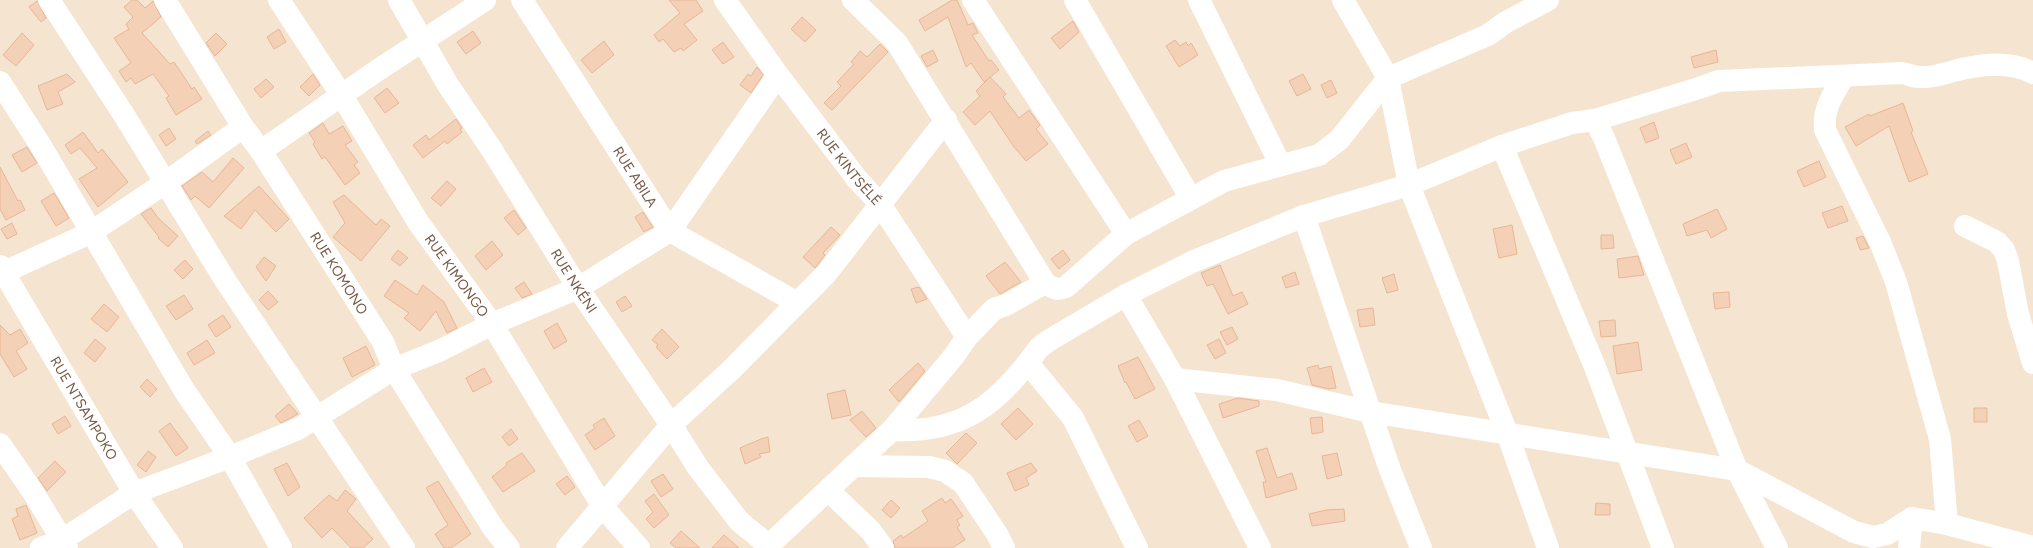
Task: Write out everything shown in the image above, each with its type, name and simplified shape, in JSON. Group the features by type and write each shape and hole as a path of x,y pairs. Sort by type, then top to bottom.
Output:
{"street":[{"path":"49,0 166,183 225,280 404,548"},
{"name":"RUE KOMONO","path":"165,0 243,127 261,151 383,342 394,369 494,528 509,548"},
{"name":"RUE KIMONGO","path":"279,0 342,96 418,222 492,324 603,507 639,548"},
{"name":"RUE NKÉNI","path":"399,0 448,85 492,150 578,288 699,469 739,521 768,546"},
{"path":"261,151 378,70 485,0"},
{"name":"RUE ABILA","path":"522,0 670,231 796,302"},
{"name":"RUE KINTSÉLÉ","path":"725,0 778,75 857,179 880,204 967,337"},
{"path":"853,0 897,43 934,105 946,120 1045,283 1055,289 1066,287 1126,234 1224,181 1280,164 1319,155 1339,140 1388,78 1488,35 1506,22 1542,1"},
{"path":"973,0 1126,234"},
{"path":"1075,0 1191,199"},
{"path":"1199,0 1280,164"},
{"path":"1342,0 1388,78 1409,185 1507,433 1548,548"},
{"path":"892,430 909,431 940,427 971,416 995,400 1028,363 1039,348 1048,341 1126,295 1192,262 1304,216 1409,185 1502,146 1572,122 1594,120 1718,81 1902,73 1920,77 1932,77 1958,70 1995,64 2019,66 2033,73"},
{"path":"40,548 64,544 134,493 230,457 298,429 394,369 441,350 492,324 578,288 670,231 778,75"},
{"path":"1844,76 1826,108 1824,116 1825,130 1880,242 1896,282 1940,439 1947,524"},
{"path":"0,82 41,146 90,233 184,390 230,457 281,548"},
{"path":"567,548 671,425 730,371 796,302 826,274 946,120"},
{"path":"1594,120 1604,138 1737,470 1777,548"},
{"path":"1,271 90,233 166,183 243,127"},
{"path":"1502,146 1595,368 1663,548"},
{"path":"1304,216 1390,470 1421,548"},
{"path":"1965,226 1997,242 2004,250 2008,261 2018,314 2033,363"},
{"name":"RUE NTSAMPOKO","path":"1,271 134,493 172,548"},
{"path":"768,546 892,430 954,356 967,337 994,309 1006,305 1045,283"},
{"path":"1126,295 1175,379 1260,548"},
{"path":"1028,363 1073,418 1137,548"},
{"path":"1175,379 1276,390 1370,412 1627,451 1737,470 1854,532 1873,537 1887,534 1912,518 1947,524 2033,547"},
{"path":"0,444 33,492 64,544"},
{"path":"853,466 929,466 945,471 963,482 997,534 1004,548"},
{"path":"828,490 872,531 883,548"},
{"path":"1909,548 1912,518"}],"shaded area":[{"path":"0,0 2033,0 2033,548 0,548"}],"building":[{"path":"132,0 137,0 145,8 153,1 161,17 142,33 170,64 174,62 192,89 194,87 202,99 176,115 166,98 169,96 153,74 135,84 131,78 126,82 119,71 131,63 114,38 129,29 126,24 133,17 124,7"},
{"path":"669,0 696,0 703,11 684,24 697,40 683,51 681,48 674,52 663,39 659,42 654,35 680,13"},
{"path":"952,0 957,0 968,25 973,23 978,33 972,35 989,61 991,60 999,70 984,82 971,63 966,67 948,17 925,31 919,20"},
{"path":"37,1 46,18 41,22 29,7"},
{"path":"802,17 816,30 805,42 791,29"},
{"path":"1073,21 1079,32 1060,49 1051,38"},
{"path":"279,29 286,42 274,49 267,37"},
{"path":"473,31 481,43 466,54 457,42"},
{"path":"22,33 34,45 16,66 3,55"},
{"path":"216,33 227,44 215,56 206,43"},
{"path":"1175,40 1180,46 1186,42 1188,46 1191,43 1198,55 1179,67 1166,46"},
{"path":"604,41 614,55 592,73 581,60"},
{"path":"723,42 734,57 723,64 712,50"},
{"path":"880,44 888,52 832,110 824,103 841,86 837,82 854,64 851,62 860,51 867,57"},
{"path":"933,50 938,61 927,67 921,56"},
{"path":"1716,50 1718,62 1694,68 1691,57"},
{"path":"757,67 763,75 751,93 740,85 748,74 751,76"},
{"path":"67,74 75,82 58,92 63,104 47,110 38,86"},
{"path":"313,74 320,85 309,96 300,87"},
{"path":"1303,74 1311,89 1297,96 1289,81"},
{"path":"990,77 1006,94 1003,97 1019,118 1029,110 1040,125 1036,129 1048,144 1026,161 1014,147 990,111 975,125 963,112 980,96 976,91"},
{"path":"266,79 274,87 261,98 254,89"},
{"path":"1331,80 1337,93 1327,98 1321,85"},
{"path":"387,88 399,103 385,113 374,98"},
{"path":"1903,103 1913,131 1911,132 1928,174 1909,182 1889,126 1856,146 1845,127 1869,114 1870,116"},
{"path":"456,119 462,128 460,129 462,132 447,144 445,141 423,158 413,145 426,135 429,140"},
{"path":"1654,122 1659,138 1646,143 1640,128"},
{"path":"323,123 329,134 343,126 352,141 345,145 358,162 354,165 360,173 345,185 325,157 322,159 313,144 315,142 309,133"},
{"path":"169,128 176,139 166,146 159,135"},
{"path":"208,131 211,135 197,144 195,141"},
{"path":"83,132 98,153 102,149 128,182 98,207 79,179 97,168 80,148 71,154 65,145"},
{"path":"1686,143 1692,157 1676,164 1670,150"},
{"path":"27,147 37,163 22,172 12,155"},
{"path":"233,158 244,168 209,208 195,196 191,200 182,186 202,172 213,182"},
{"path":"1819,161 1826,177 1804,187 1797,171"},
{"path":"0,167 18,201 20,200 25,210 6,220 0,209"},
{"path":"447,181 456,189 441,206 431,198"},
{"path":"259,186 289,219 276,232 255,210 241,229 224,216"},
{"path":"54,193 69,218 56,226 41,201"},
{"path":"344,195 376,225 381,219 390,226 361,261 333,237 345,223 333,202"},
{"path":"1842,206 1848,221 1828,228 1822,213"},
{"path":"151,208 158,218 178,236 168,247 158,238 159,237 141,214"},
{"path":"1717,209 1727,229 1711,238 1707,230 1687,236 1683,224"},
{"path":"514,210 526,228 518,235 504,218"},
{"path":"643,212 653,227 644,232 635,217"},
{"path":"12,223 17,234 7,239 1,229"},
{"path":"1512,225 1517,254 1499,258 1493,229"},
{"path":"831,227 840,235 823,253 825,255 815,268 803,257"},
{"path":"1601,235 1613,235 1614,248 1601,249"},
{"path":"1863,236 1869,248 1860,250 1856,238"},
{"path":"492,241 503,255 486,270 475,256"},
{"path":"398,250 408,258 400,266 391,259"},
{"path":"1063,250 1070,260 1059,269 1051,259"},
{"path":"1638,256 1644,275 1619,278 1617,259"},
{"path":"264,257 276,266 266,281 256,267"},
{"path":"185,260 193,269 183,279 174,270"},
{"path":"1005,262 1021,282 1000,294 986,276"},
{"path":"1220,265 1233,296 1242,292 1248,304 1228,314 1213,284 1207,286 1201,273"},
{"path":"1295,272 1299,284 1286,288 1282,277"},
{"path":"1394,274 1398,290 1387,293 1382,278"},
{"path":"395,280 417,295 423,285 444,302 457,328 447,333 436,311 420,331 404,318 409,313 384,296"},
{"path":"524,282 532,294 522,298 515,288"},
{"path":"919,287 927,299 916,303 911,289"},
{"path":"268,291 278,302 268,310 259,300"},
{"path":"1729,292 1730,307 1715,309 1713,293"},
{"path":"184,295 193,309 176,320 166,306"},
{"path":"625,296 632,306 622,312 616,302"},
{"path":"104,304 119,317 107,332 91,319"},
{"path":"1373,308 1375,325 1360,327 1357,310"},
{"path":"223,315 231,327 216,337 208,325"},
{"path":"1615,320 1616,336 1601,337 1599,321"},
{"path":"557,323 567,341 554,349 544,331"},
{"path":"0,325 10,335 20,329 28,343 16,351 27,369 14,377 0,354"},
{"path":"1232,327 1238,339 1227,345 1220,332"},
{"path":"662,329 679,347 667,359 656,347 658,345 652,340"},
{"path":"95,339 106,348 95,362 84,353"},
{"path":"1219,339 1226,353 1215,359 1207,345"},
{"path":"207,340 215,353 194,365 187,353"},
{"path":"1638,342 1642,370 1617,374 1613,346"},
{"path":"366,346 375,365 352,377 343,358"},
{"path":"1138,357 1155,389 1135,399 1126,382 1125,383 1118,366"},
{"path":"918,363 925,371 899,402 889,390"},
{"path":"1318,365 1319,369 1331,366 1336,388 1329,389 1312,385 1307,368"},
{"path":"484,368 492,382 473,392 466,378"},
{"path":"147,379 157,389 150,397 140,387"},
{"path":"845,390 851,415 832,419 827,394"},
{"path":"1238,398 1259,401 1259,406 1223,418 1219,404"},
{"path":"289,404 298,414 281,423 275,416"},
{"path":"1018,408 1033,424 1016,440 1001,424"},
{"path":"1974,408 1987,408 1987,422 1974,422"},
{"path":"862,411 876,428 866,437 850,420"},
{"path":"65,416 71,426 58,434 52,424"},
{"path":"1322,417 1323,432 1312,434 1310,418"},
{"path":"604,418 615,436 595,450 585,435 595,428 593,425"},
{"path":"1139,420 1148,436 1137,442 1128,426"},
{"path":"170,423 188,448 176,456 159,431"},
{"path":"511,429 518,439 509,446 502,437"},
{"path":"966,433 977,443 957,464 946,453"},
{"path":"768,437 770,452 759,454 761,457 745,464 740,448"},
{"path":"1267,448 1277,478 1292,473 1297,489 1266,498 1263,482 1266,482 1256,451"},
{"path":"148,451 156,457 146,472 137,465"},
{"path":"522,453 535,471 503,492 492,477 507,465 506,463"},
{"path":"1337,453 1342,475 1327,479 1322,456"},
{"path":"55,461 66,472 47,491 38,478"},
{"path":"287,463 300,487 288,496 274,469"},
{"path":"1031,463 1037,471 1026,478 1029,485 1015,491 1007,473"},
{"path":"663,474 673,489 661,497 651,481"},
{"path":"567,476 575,487 565,495 556,484"},
{"path":"438,481 471,534 451,548 444,548 435,534 448,525 426,488"},
{"path":"345,490 356,499 347,511 373,539 363,548 351,548 332,528 322,538 304,518 329,495 337,501"},
{"path":"654,494 669,515 654,528 646,519 653,512 645,501"},
{"path":"942,498 945,503 951,499 963,516 957,520 960,525 957,527 965,540 952,548 895,548 893,541 901,535 903,538 928,521 922,511"},
{"path":"891,500 900,508 891,518 882,510"},
{"path":"1596,503 1610,504 1610,515 1595,515"},
{"path":"26,505 37,533 20,540 12,519 18,516 16,509"},
{"path":"1344,509 1345,521 1312,526 1309,514 1326,510"},
{"path":"681,531 700,548 676,548 670,543"},
{"path":"724,535 739,548 712,548"}]}
